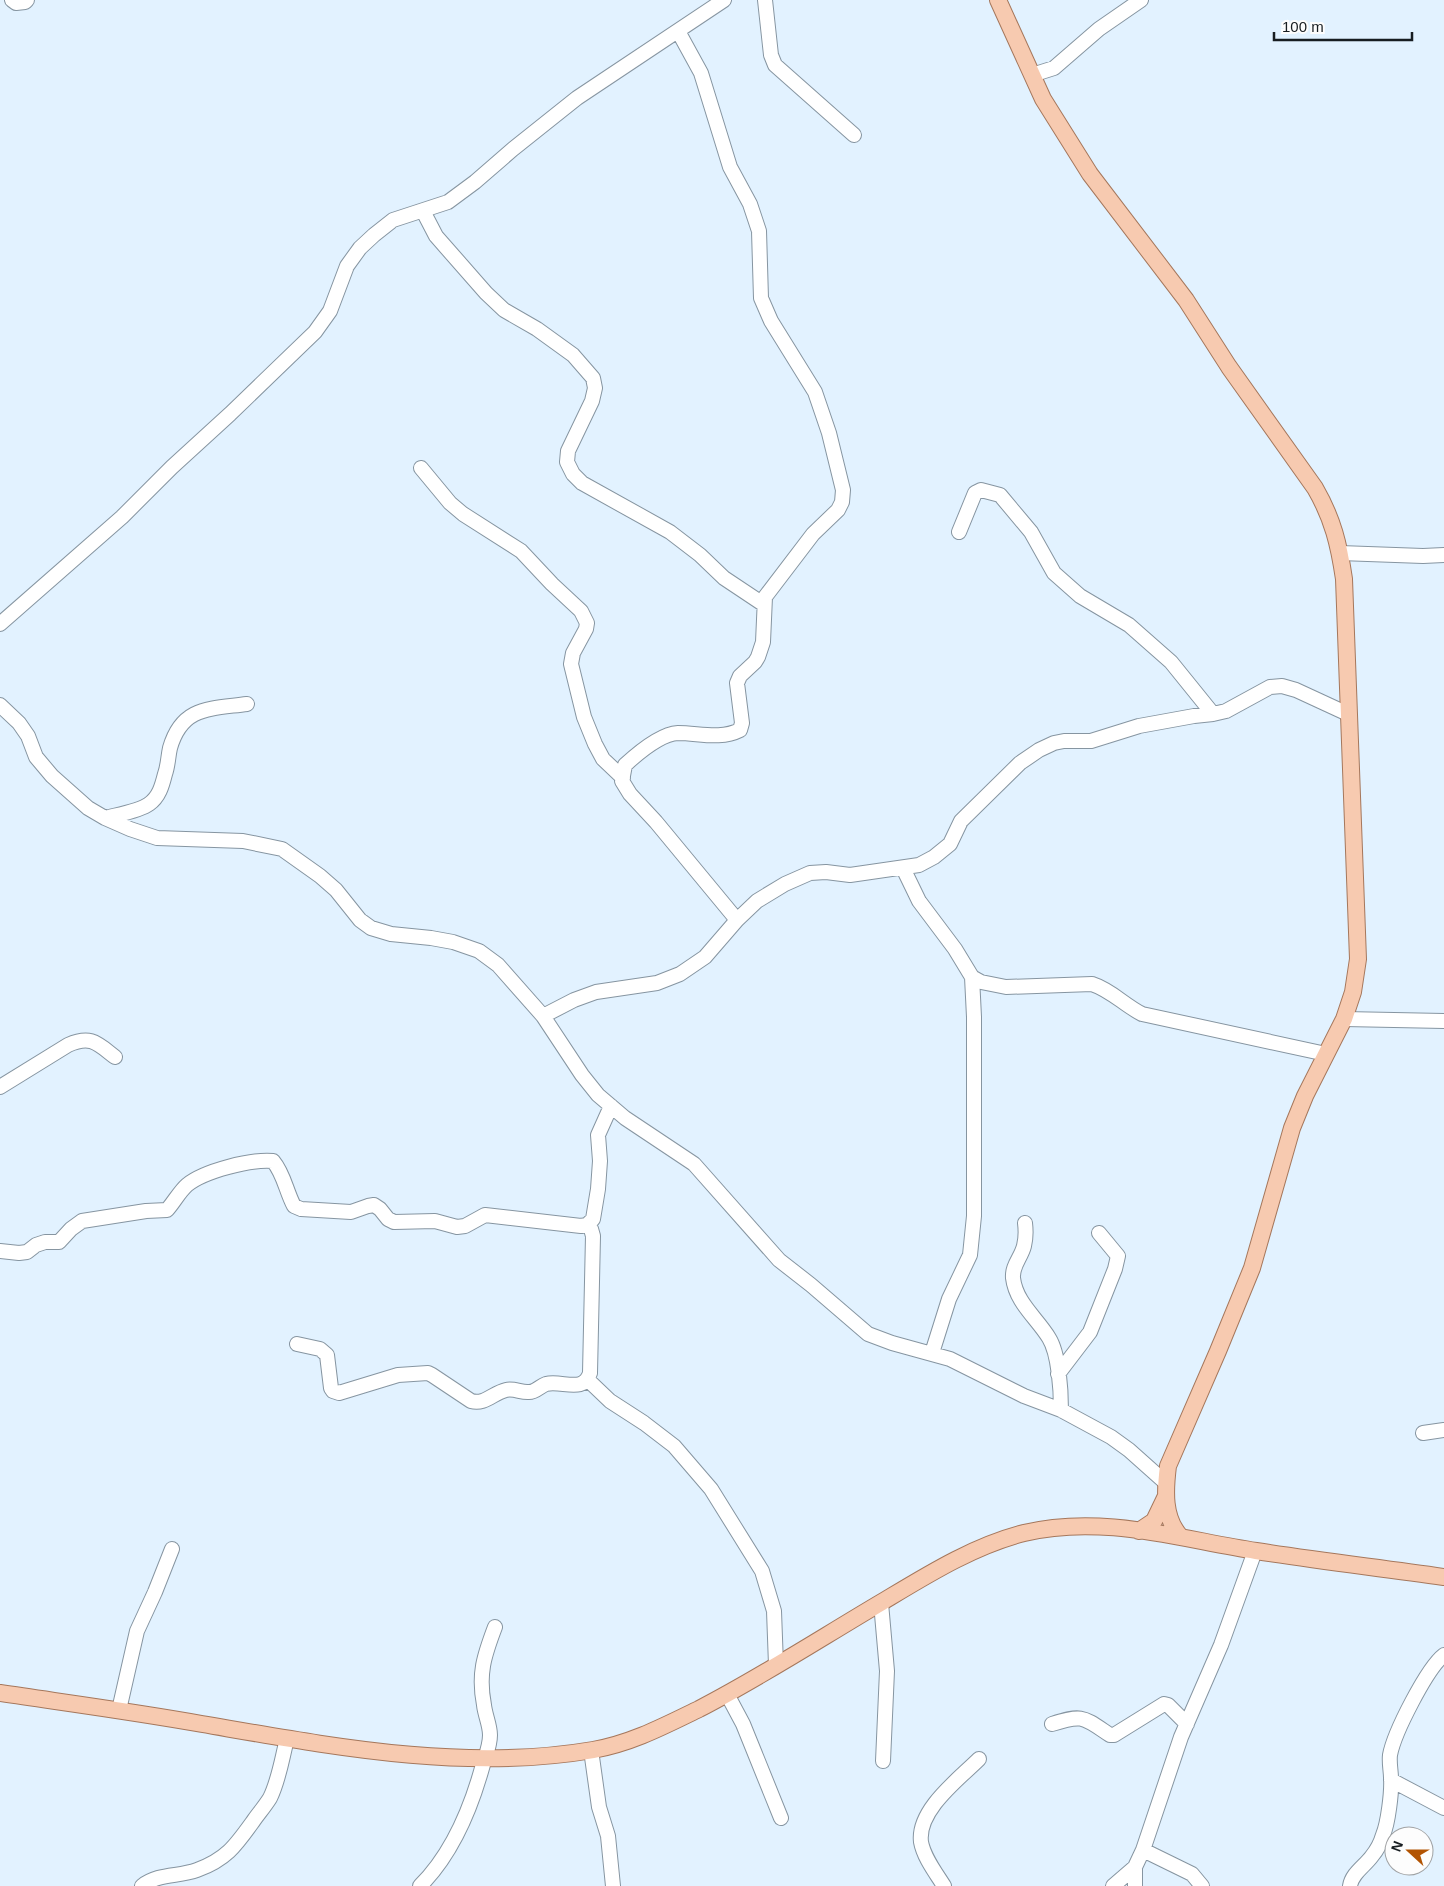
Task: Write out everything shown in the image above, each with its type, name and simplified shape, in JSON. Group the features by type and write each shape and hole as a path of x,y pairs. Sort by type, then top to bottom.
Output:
{"main road":[{"path":"998,0 1032,75 1061,129 1090,174 1186,300 1229,367 1315,488 1327,508 1338,539 1344,579 1358,959 1353,992 1344,1019 1304,1096 1292,1128 1252,1268 1168,1466 1166,1490 1173,1527 1181,1536"},
{"path":"1139,1531 1154,1522 1166,1490"},
{"path":"0,1693 119,1710 287,1739 413,1755 485,1758 591,1750 620,1744 652,1733 727,1694 948,1564 988,1545 1020,1534 1044,1529 1083,1525 1114,1526 1181,1536 1255,1551 1444,1577"}],"street":[{"path":"12,0 16,3 27,0"},
{"path":"0,624 122,517 315,332 330,311 347,266 360,248 393,220 448,202 577,98 724,0"},
{"path":"765,0 771,54 775,65 854,134"},
{"path":"1032,75 1054,68 1099,29 1141,0"},
{"path":"678,31 701,73 730,167 750,204 759,231 761,298 771,321 815,392 829,433 843,490 842,502 838,510 812,534 769,590 763,604 762,642 758,657 740,676 738,684 742,723 740,730 731,734 717,736 677,733 657,740 625,765 622,781 630,794 736,920"},
{"path":"423,211 436,236 486,293 504,310 537,329 573,354 592,378 595,388 592,401 568,451 567,462 573,474 582,483 670,532 700,555 724,578 763,604"},
{"path":"421,468 450,503 463,514 521,551 581,611 587,623 586,629 573,653 571,664 584,717 603,759 623,778"},
{"path":"959,532 975,493 981,490 1000,495 1031,532 1054,573 1080,596 1129,625 1171,662 1213,714"},
{"path":"1340,553 1444,555"},
{"path":"543,1016 574,1000 596,992 657,983 680,974 705,957 736,920 757,901 785,884 810,873 826,872 850,875 919,865 934,857 950,844 961,820 1020,764 1039,750 1064,741 1091,741 1138,726 1226,711 1270,687 1282,686 1296,690 1348,714"},
{"path":"105,818 147,806 156,797 162,786 168,766 170,748 185,719 200,711 247,704"},
{"path":"0,705 19,723 28,736 36,757 52,776 88,808 105,818 157,838 243,841 282,849 336,890 360,920 370,928 391,934 453,942 479,951 498,965 543,1016 582,1075 598,1095 625,1118 694,1164 779,1260 868,1334 892,1343 950,1359 1024,1396 1061,1410 1111,1437 1129,1450 1166,1490"},
{"path":"903,868 919,901 955,949 972,977 974,1017 973,1226 970,1255 949,1298 932,1353"},
{"path":"972,977 982,982 1006,987 1092,984 1104,988 1129,1008 1142,1014 1326,1054"},
{"path":"1344,1019 1444,1021"},
{"path":"0,1087 68,1045 78,1041 90,1040 115,1056"},
{"path":"0,1251 27,1252 36,1245 45,1242 59,1242 71,1229 82,1221 146,1211 168,1210 185,1187 193,1180 208,1174 262,1160 273,1161 279,1168 286,1191 294,1206 301,1208 351,1212 374,1205 388,1219 394,1222 435,1221 457,1227 465,1226 485,1215 581,1226 587,1225 593,1219 598,1189 598,1135 611,1106"},
{"path":"1025,1223 1024,1247 1014,1264 1013,1279 1018,1294 1028,1312 1048,1336 1053,1346 1061,1410"},
{"path":"297,1344 320,1349 328,1355 331,1388 334,1392 339,1393 398,1375 428,1373 470,1401 476,1402 485,1401 507,1390 530,1392 544,1384 552,1383 578,1385 588,1380 590,1373 593,1236 591,1229 587,1225"},
{"path":"1058,1374 1090,1332 1115,1269 1118,1256 1099,1234"},
{"path":"588,1380 610,1401 644,1423 674,1446 711,1489 762,1571 774,1611 776,1665"},
{"path":"1423,1432 1444,1430"},
{"path":"119,1710 137,1631 156,1592 172,1549"},
{"path":"1113,1886 1135,1867 1143,1850 1186,1724 1221,1645 1255,1551"},
{"path":"881,1603 887,1671 883,1761"},
{"path":"420,1886 433,1873 454,1841 474,1794 490,1746 490,1733 481,1688 482,1664 494,1627"},
{"path":"1350,1886 1353,1877 1372,1856 1384,1835 1388,1820 1392,1780 1390,1756 1400,1725 1430,1670 1436,1661 1444,1655"},
{"path":"727,1694 743,1724 781,1818"},
{"path":"1052,1724 1072,1717 1084,1718 1114,1735 1164,1704 1168,1705 1186,1724"},
{"path":"142,1886 151,1879 194,1871 212,1864 238,1844 270,1798 287,1739"},
{"path":"591,1750 599,1807 608,1836 612,1886"},
{"path":"944,1886 928,1860 921,1842 922,1826 929,1811 945,1792 979,1759"},
{"path":"1392,1780 1444,1808"},
{"path":"1143,1850 1192,1874 1202,1886"},
{"path":"1135,1867 1135,1886"}]}
